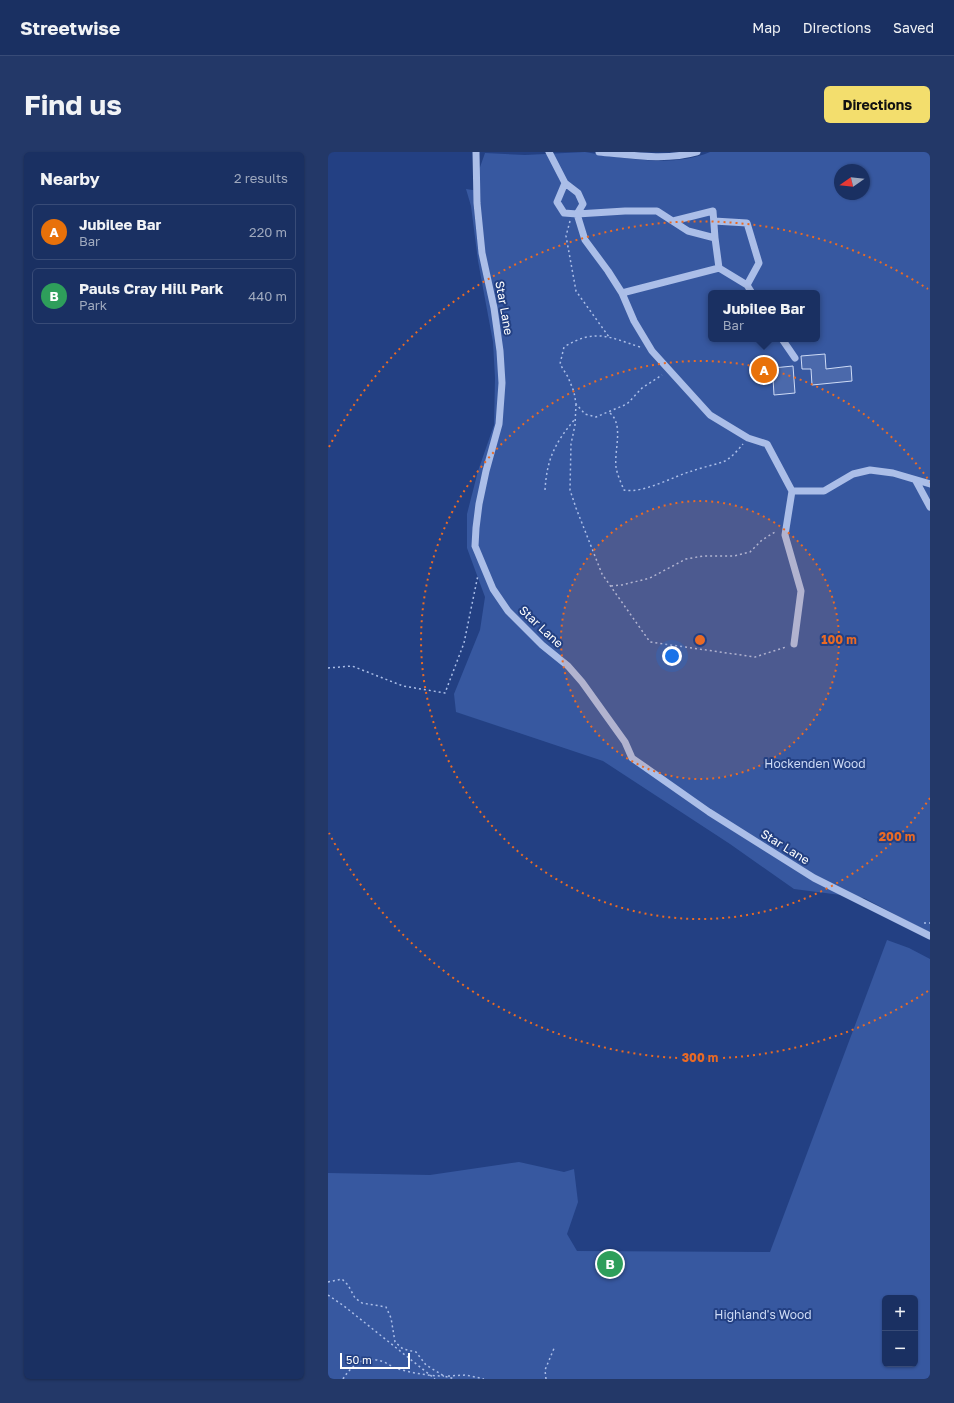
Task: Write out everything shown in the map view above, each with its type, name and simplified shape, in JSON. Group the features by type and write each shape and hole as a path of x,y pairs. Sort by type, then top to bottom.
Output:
{"street":[{"name":"Star Lane","path":"476,152 477,203 482,253 494,308 500,351 502,384 499,424 486,471 479,504 475,546 493,589 508,611 542,645 568,666 625,742 632,758 709,812 814,878 930,936"},
{"path":"549,152 565,183 578,193 583,204 574,214"},
{"path":"599,152 660,157 674,157 697,152"},
{"path":"565,183 557,202 564,213 574,214 625,211 658,212 688,231 715,238"},
{"path":"672,221 713,210 719,268"},
{"path":"574,214 585,240 622,293 634,321 652,351 710,415 748,438 767,444 792,491 785,535 801,591 794,644"},
{"path":"714,221 747,222 759,264 747,285"},
{"path":"622,293 719,268 747,285 750,290"},
{"path":"784,342 794,358"},
{"path":"792,491 824,491 853,474 870,470 893,473 930,484"},
{"path":"916,481 930,507"}],"path":[{"path":"574,214 566,236 576,291 609,337"},
{"path":"652,351 609,337 598,335 576,340 564,347 560,364 568,377 574,392 576,404 571,444 570,490 602,574 650,642 755,657 794,644"},
{"path":"576,404 585,414 596,417 627,404 642,388 658,377 672,372"},
{"path":"609,412 615,417 617,427 616,467 624,490 632,492 726,460 737,452 748,438"},
{"path":"545,490 546,474 551,454 563,434 575,419"},
{"path":"610,586 622,585 650,578 686,559 703,556 734,556 750,552 762,540 775,532 785,535"},
{"path":"328,668 352,666 403,686 445,693 464,643 474,589 482,564"},
{"path":"328,1282 342,1279 348,1285 355,1298 362,1303 386,1307 391,1318 395,1342 403,1349 416,1352 426,1365 444,1376 455,1379"},
{"path":"328,1295 344,1306 435,1379"},
{"path":"546,1379 545,1370 555,1346"},
{"path":"343,1379 354,1365 370,1358 384,1362 397,1369 431,1376 466,1375 484,1379"}],"green space":[{"name":"Hockenden Wood","path":"585,152 631,159 664,161 696,157 710,152 930,152 930,933 864,898 794,889 730,844 603,761 456,712 454,694 480,630 485,597 467,548 467,514 478,471 494,425 495,378 493,342 478,261 471,206 466,189 479,191 479,170 485,153 525,155"},
{"name":"Highland's Wood","path":"887,940 909,948 930,959 930,1379 328,1379 328,1173 430,1175 519,1162 564,1172 574,1169 578,1202 567,1234 577,1251 770,1252"}],"building":[{"path":"825,354 826,369 851,366 852,381 812,385 811,369 802,369 801,356"},
{"path":"759,364 773,368 793,366 795,393 774,395 773,378 757,373"}],"place":[{"name":"Jubilee Bar","path":"764,370"},
{"name":"Pauls Cray Hill Park","path":"610,1264"}]}
